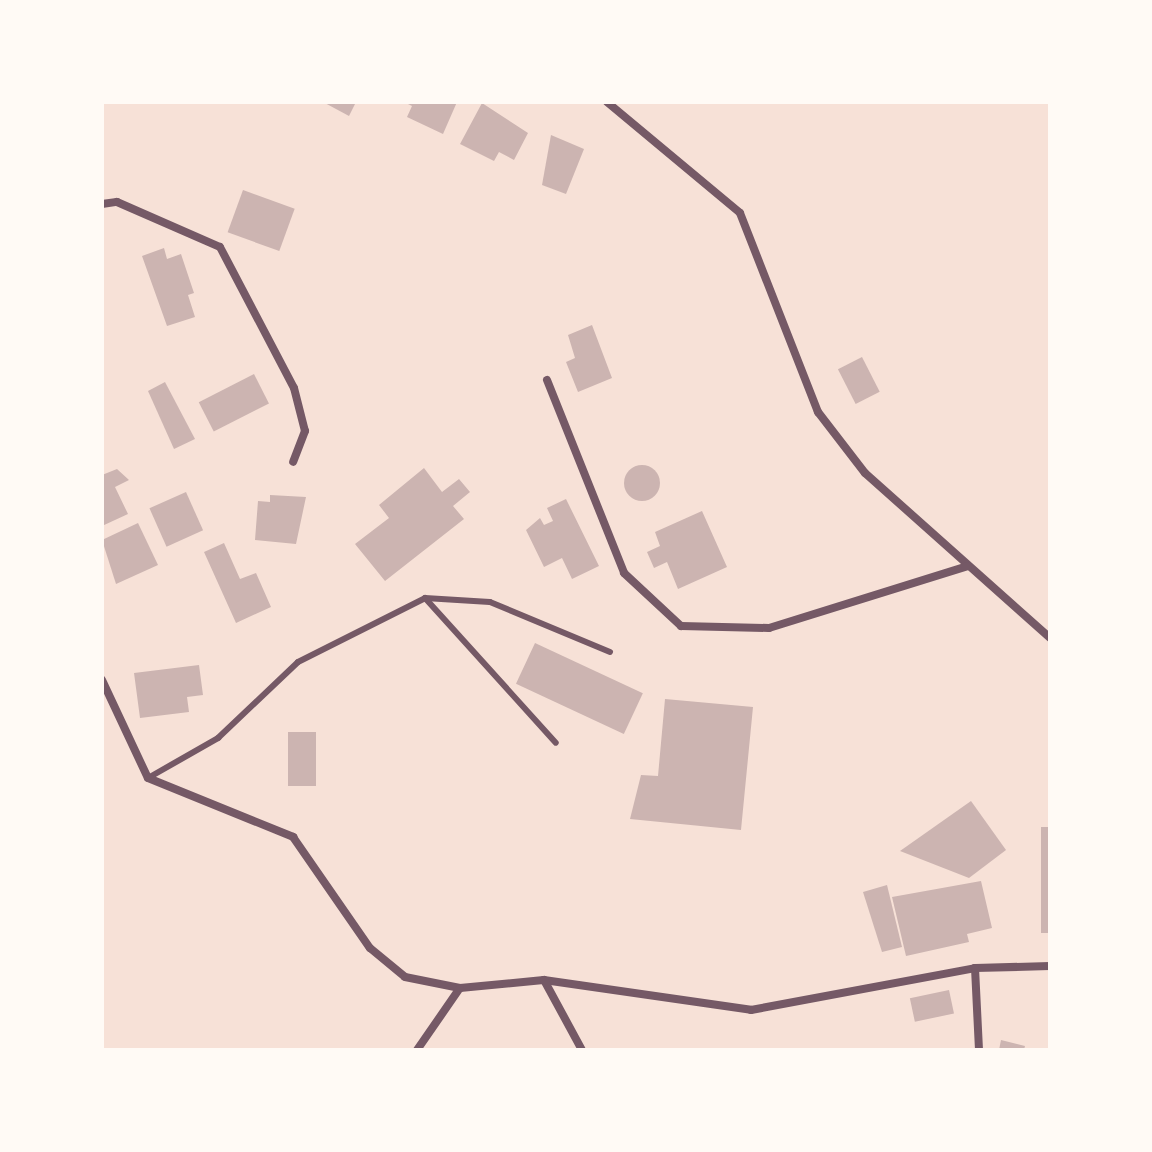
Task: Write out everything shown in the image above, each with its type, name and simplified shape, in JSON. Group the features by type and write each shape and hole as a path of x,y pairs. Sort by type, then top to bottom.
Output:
{"street":[{"path":"607,102 740,213 818,412 865,473 1050,638"},
{"path":"102,204 117,202 220,247 294,388 305,431 293,462"},
{"path":"547,380 624,573 681,626 769,628 968,566"},
{"path":"102,680 148,778 293,837 370,948 405,977 460,988 544,980 751,1010 975,968 1050,966"},
{"path":"975,968 979,1050"},
{"path":"544,980 582,1050"},
{"path":"417,1050 460,988"}],"lane":[{"path":"148,778 218,738 298,662 425,598 490,602 610,652"},
{"path":"425,598 556,743"}],"building":[{"path":"323,102 356,102 349,116"},
{"path":"404,102 457,102 443,134 407,117 412,106"},
{"path":"482,103 528,133 514,160 499,152 494,161 460,144"},
{"path":"551,135 584,149 566,194 542,185"},
{"path":"243,190 295,209 279,251 228,232"},
{"path":"164,248 167,259 181,254 194,293 188,295 195,317 167,326 142,256"},
{"path":"592,325 612,378 578,392 566,362 575,358 568,335"},
{"path":"862,357 880,392 856,404 838,369"},
{"path":"254,374 269,403 214,432 199,402"},
{"path":"165,382 195,439 174,449 148,391"},
{"path":"642,465 655,470 660,483 655,496 642,501 629,496 624,483 629,470"},
{"path":"424,468 442,492 459,479 470,492 453,506 464,519 385,581 355,544 389,518 379,505"},
{"path":"117,469 129,480 115,487 128,514 102,526 102,475"},
{"path":"186,492 203,530 167,547 149,508"},
{"path":"270,495 306,497 296,544 255,540 258,501 270,502"},
{"path":"566,499 599,566 572,579 562,558 544,567 526,530 540,518 544,525 553,521 547,508"},
{"path":"702,511 727,567 678,589 667,562 654,568 647,552 660,546 655,532"},
{"path":"138,523 158,565 116,584 102,540"},
{"path":"224,543 240,579 256,573 271,607 236,623 204,552"},
{"path":"535,643 643,693 624,734 516,684"},
{"path":"199,665 203,695 187,697 189,712 140,718 134,673"},
{"path":"665,699 753,707 741,830 630,819 641,775 658,776"},
{"path":"288,732 316,732 316,786 288,786"},
{"path":"971,801 1006,850 969,878 900,851"},
{"path":"1041,827 1050,827 1050,933 1041,933"},
{"path":"981,881 992,928 967,934 969,942 906,956 892,897"},
{"path":"887,885 902,947 882,952 863,892"},
{"path":"949,990 954,1013 915,1022 910,998"},
{"path":"1001,1040 1025,1046 1024,1050 999,1050"}]}
